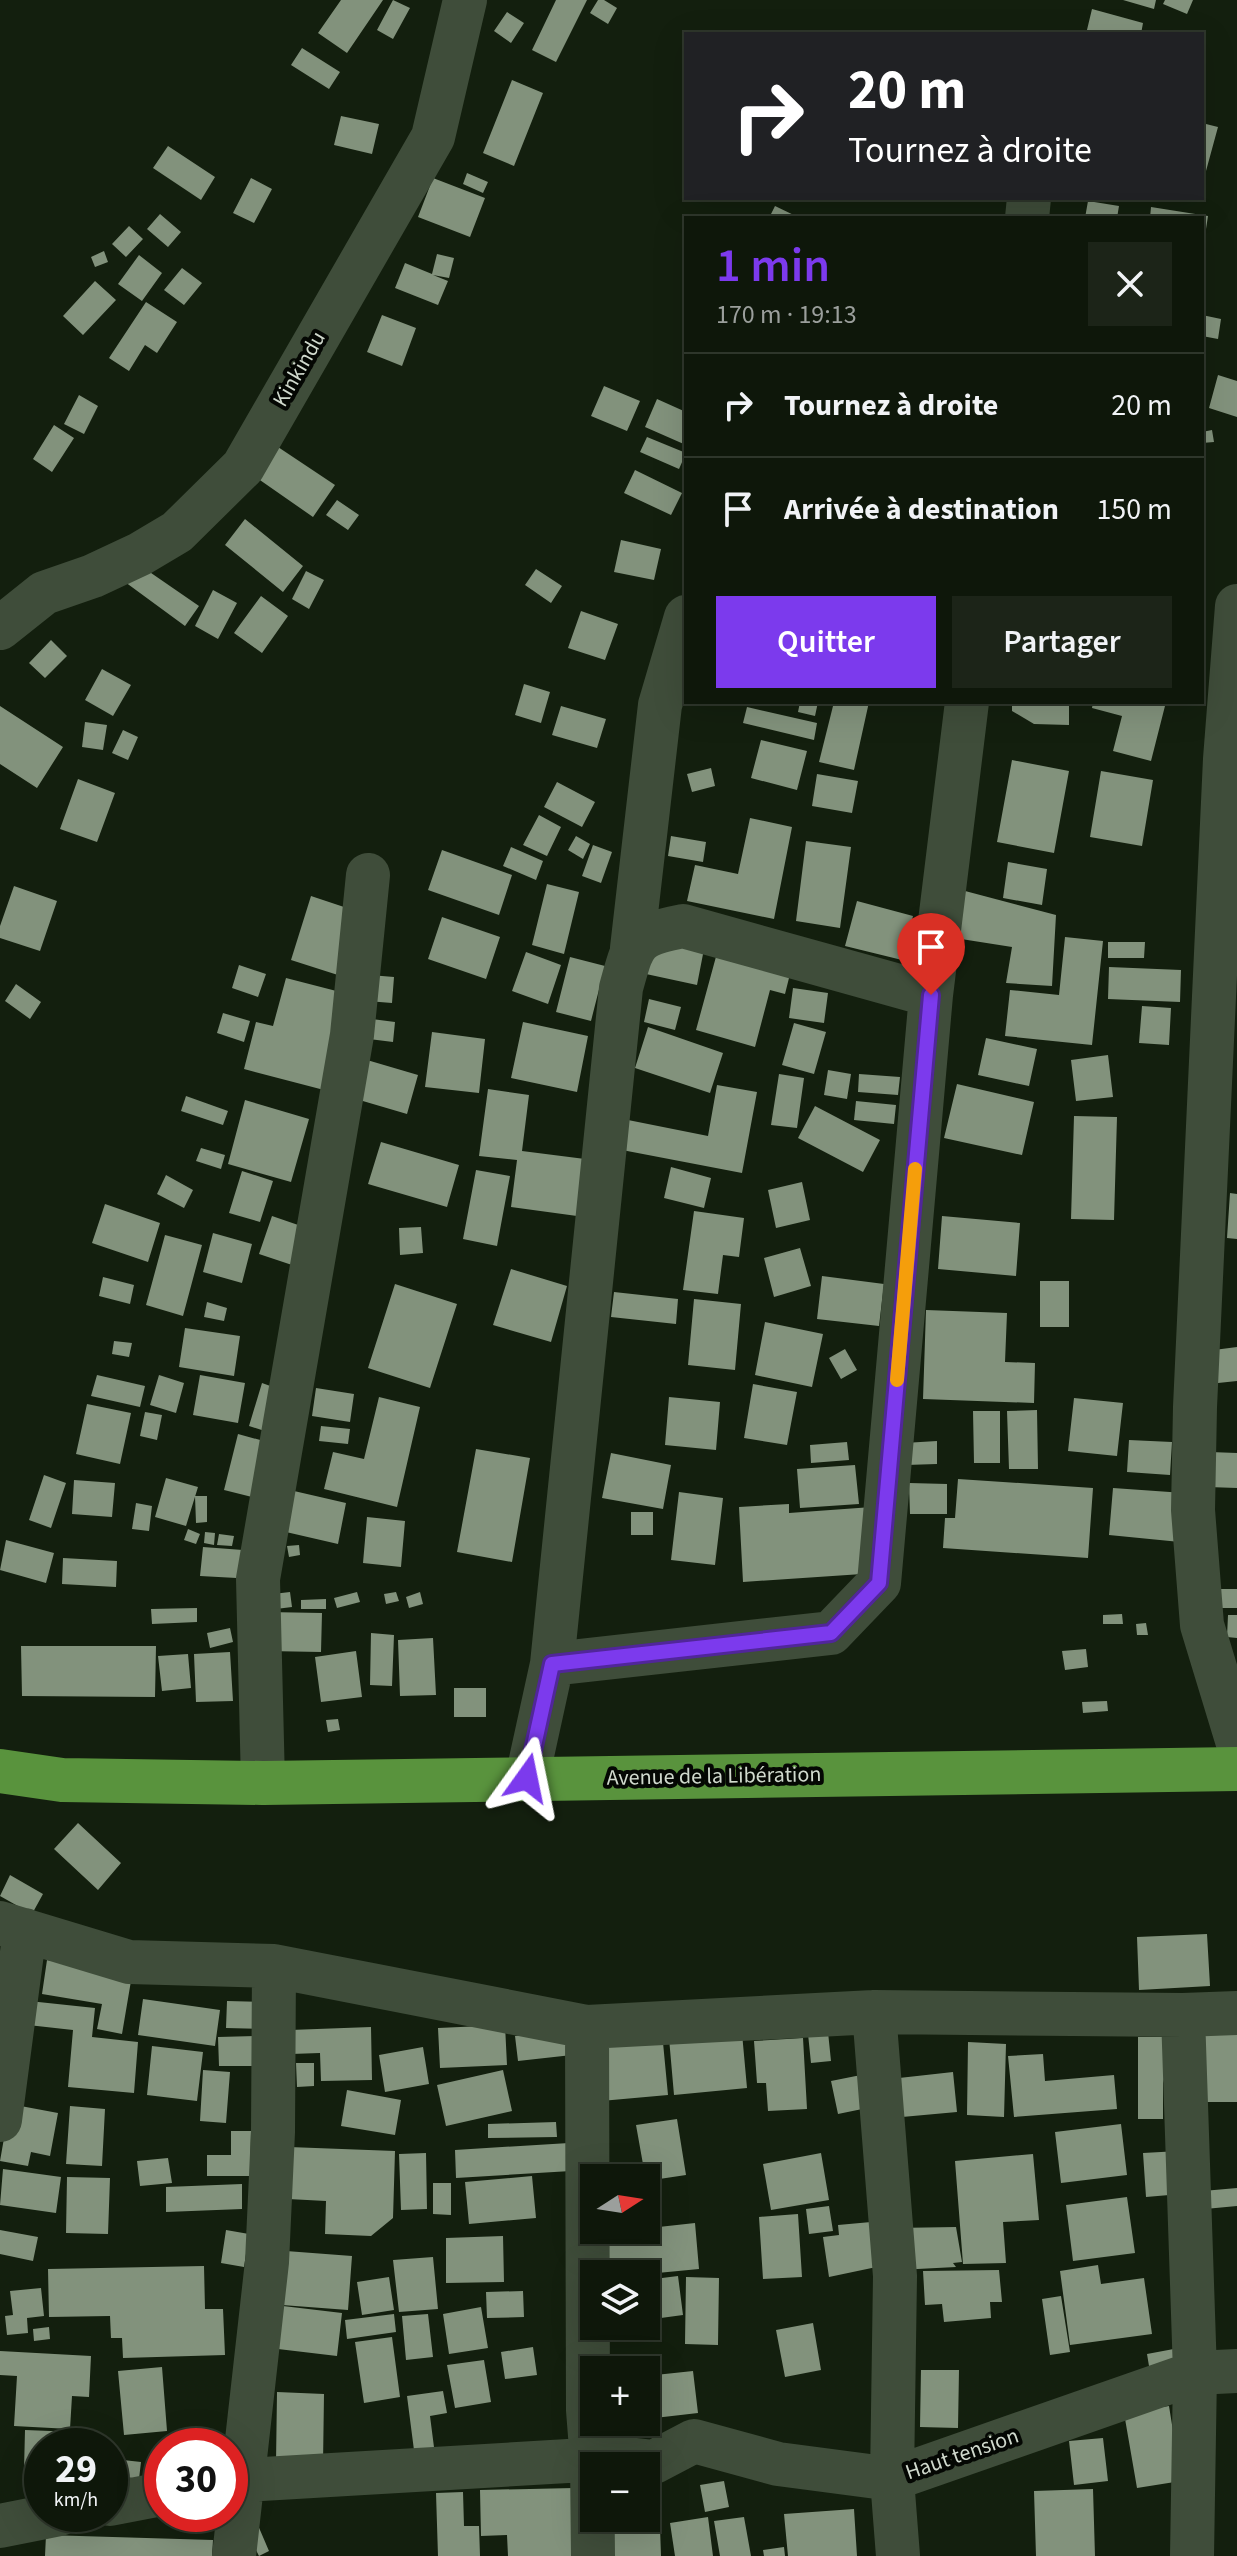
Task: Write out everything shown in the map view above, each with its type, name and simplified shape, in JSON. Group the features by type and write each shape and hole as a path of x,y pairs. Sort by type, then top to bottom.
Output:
{"highway":[{"name":"Avenue de la Libération","path":"0,1771 62,1780 263,1783 1237,1769"}],"street":[{"name":"Kinkindu","path":"0,628 44,593 129,560 177,532 243,467 433,137 465,0"},
{"path":"1237,606 1224,775 1193,1510 1202,1625 1237,1740"},
{"path":"527,1778 552,1664 621,988 632,948 660,705 684,624"},
{"path":"552,1664 831,1633 879,1583 931,995 967,704"},
{"path":"263,1783 258,1579 352,1035 368,875"},
{"path":"632,948 651,933 683,926 931,995"},
{"path":"0,2120 12,1927 129,1962 274,1966 587,2027 874,2012 1237,2013"},
{"path":"243,2428 267,2262 273,2132 274,1966"},
{"path":"874,2012 895,2276 892,2479 898,2556"},
{"path":"1183,2015 1216,2372 1192,2556"},
{"path":"587,2027 588,2410 591,2452"},
{"name":"Haut tension","path":"660,2459 694,2441 778,2464 892,2479 1216,2372"},
{"name":"Haut tension","path":"248,2479 580,2462"},
{"path":"0,2526 24,2521"},
{"path":"234,2532 234,2556"},
{"path":"593,2532 593,2556"}],"building":[{"path":"341,0 383,0 347,53 318,33"},
{"path":"393,0 410,8 393,39 377,30"},
{"path":"556,0 587,0 556,62 532,50"},
{"path":"598,0 617,8 608,24 590,13"},
{"path":"1123,0 1156,0 1154,9"},
{"path":"1165,0 1193,0 1187,14 1163,4"},
{"path":"1092,9 1143,23 1141,32 1086,32"},
{"path":"507,12 524,23 511,43 494,31"},
{"path":"302,48 340,72 329,89 291,65"},
{"path":"512,80 543,93 514,166 483,153"},
{"path":"341,116 379,124 372,154 334,145"},
{"path":"1204,124 1218,127 1204,178"},
{"path":"168,146 215,177 201,200 153,168"},
{"path":"467,173 488,182 483,193 463,184"},
{"path":"251,178 272,189 254,223 233,213"},
{"path":"433,178 485,198 470,237 418,217"},
{"path":"1088,201 1119,206 1117,216 1085,216"},
{"path":"775,206 796,216 770,216"},
{"path":"1151,207 1208,216 1204,242 1204,216 1150,216"},
{"path":"160,214 181,232 168,247 147,229"},
{"path":"129,226 143,239 126,257 112,244"},
{"path":"104,251 108,262 95,267 91,257"},
{"path":"437,254 454,258 449,278 433,275 448,281 438,305 395,288 405,263 432,274"},
{"path":"139,255 162,273 142,301 118,284"},
{"path":"182,268 202,283 184,305 164,290"},
{"path":"95,281 116,300 83,335 63,316"},
{"path":"146,302 177,322 157,353 145,345 129,371 109,358"},
{"path":"382,315 416,328 402,366 367,352"},
{"path":"1204,315 1221,319 1218,339 1204,336"},
{"path":"1218,375 1237,381 1237,417 1209,408"},
{"path":"604,386 640,401 627,431 591,416"},
{"path":"79,395 98,406 84,434 64,424"},
{"path":"657,399 684,411 684,444 645,427"},
{"path":"54,425 74,438 52,472 33,459"},
{"path":"1212,430 1214,442 1204,443 1204,432"},
{"path":"647,437 684,452 684,458 679,469 640,452"},
{"path":"278,447 335,485 313,517 257,478"},
{"path":"635,470 682,493 671,515 624,493"},
{"path":"337,500 359,515 348,530 326,515"},
{"path":"245,519 303,566 283,592 225,545"},
{"path":"621,540 661,549 654,580 614,572"},
{"path":"138,564 199,606 185,626 125,582"},
{"path":"536,569 562,586 551,603 525,585"},
{"path":"306,571 324,580 309,609 292,599"},
{"path":"213,590 237,603 218,639 195,626"},
{"path":"261,596 288,616 262,653 234,633"},
{"path":"581,611 618,624 605,660 568,648"},
{"path":"51,640 67,656 45,678 29,663"},
{"path":"102,669 131,685 113,716 85,700"},
{"path":"524,684 550,692 541,723 515,715"},
{"path":"800,704 818,704 815,716 798,712"},
{"path":"834,704 869,704 854,770 819,762"},
{"path":"1012,704 1069,704 1069,725 1034,724 1012,711"},
{"path":"1093,704 1165,704 1151,761 1113,751 1122,716 1092,708"},
{"path":"0,706 63,747 37,788 0,764"},
{"path":"561,706 606,719 597,748 552,735"},
{"path":"747,707 817,723 814,740 743,723"},
{"path":"85,722 107,725 103,750 82,747"},
{"path":"123,730 138,737 128,760 112,753"},
{"path":"761,740 807,751 797,790 751,778"},
{"path":"1012,760 1069,771 1054,853 997,842"},
{"path":"711,768 715,786 692,792 687,774"},
{"path":"1101,771 1153,780 1142,846 1090,837"},
{"path":"817,774 858,781 852,813 812,806"},
{"path":"78,779 115,793 97,842 60,829"},
{"path":"557,782 595,802 582,827 544,807"},
{"path":"539,815 561,827 547,856 523,845"},
{"path":"750,818 792,827 774,919 687,901 695,865 738,874"},
{"path":"576,836 590,844 583,859 568,850"},
{"path":"671,836 706,842 703,862 668,856"},
{"path":"806,841 851,847 840,928 796,921"},
{"path":"593,845 612,852 601,883 582,876"},
{"path":"511,847 543,861 536,880 503,866"},
{"path":"442,850 512,875 499,915 428,890"},
{"path":"1008,862 1047,869 1042,905 1003,898"},
{"path":"547,884 579,892 564,954 532,945"},
{"path":"14,886 57,901 40,951 0,938 0,926"},
{"path":"950,887 1056,915 1052,986 1006,983 1012,947 942,936"},
{"path":"311,896 362,913 341,976 291,960"},
{"path":"857,901 913,916 902,960 845,946"},
{"path":"442,917 500,937 486,979 428,959"},
{"path":"1065,937 1103,941 1092,1045 1005,1036 1010,990 1059,995"},
{"path":"653,938 704,949 697,985 646,974"},
{"path":"720,942 793,962 785,994 770,990 755,1047 696,1030"},
{"path":"1108,942 1145,942 1144,958 1108,958"},
{"path":"526,952 561,965 548,1004 512,991"},
{"path":"570,957 605,966 591,1021 556,1012"},
{"path":"239,965 266,974 258,997 232,988"},
{"path":"1109,967 1181,970 1180,1002 1108,999"},
{"path":"370,975 394,977 392,1003 367,1001"},
{"path":"286,978 348,994 324,1090 244,1069 256,1022 273,1026"},
{"path":"16,984 41,1002 30,1019 5,1001"},
{"path":"793,988 828,993 824,1023 789,1018"},
{"path":"649,999 681,1007 675,1030 644,1022"},
{"path":"1142,1006 1171,1008 1169,1045 1139,1043"},
{"path":"223,1013 250,1021 244,1042 217,1033"},
{"path":"364,1018 395,1022 393,1042 361,1038"},
{"path":"523,1022 588,1036 577,1092 511,1078"},
{"path":"794,1023 826,1032 814,1074 782,1065"},
{"path":"648,1027 723,1053 710,1093 635,1068"},
{"path":"432,1032 485,1039 479,1093 425,1087"},
{"path":"986,1038 1037,1049 1029,1086 978,1075"},
{"path":"1108,1055 1113,1097 1076,1101 1071,1060"},
{"path":"367,1060 418,1075 407,1114 356,1099"},
{"path":"828,1070 851,1074 847,1099 824,1095"},
{"path":"779,1074 804,1078 797,1128 771,1125"},
{"path":"859,1074 900,1077 898,1095 858,1092"},
{"path":"957,1084 1034,1102 1022,1155 944,1138"},
{"path":"717,1085 757,1092 742,1173 622,1150 628,1120 708,1136"},
{"path":"488,1089 529,1095 522,1151 585,1159 577,1216 511,1207 517,1160 479,1156"},
{"path":"186,1096 228,1111 223,1125 181,1111"},
{"path":"245,1100 309,1119 291,1182 228,1164"},
{"path":"856,1101 896,1105 894,1124 854,1120"},
{"path":"815,1106 880,1140 863,1172 798,1138"},
{"path":"1074,1116 1117,1117 1114,1220 1071,1219"},
{"path":"381,1142 459,1165 447,1207 368,1184"},
{"path":"201,1148 225,1155 221,1169 196,1161"},
{"path":"671,1167 711,1178 704,1208 664,1198"},
{"path":"476,1170 510,1176 497,1246 463,1239"},
{"path":"242,1171 273,1181 260,1222 229,1213"},
{"path":"166,1175 193,1190 184,1208 157,1194"},
{"path":"802,1182 810,1220 776,1228 768,1190"},
{"path":"1230,1193 1237,1194 1237,1239 1227,1238"},
{"path":"105,1204 160,1223 148,1262 92,1243"},
{"path":"694,1211 744,1218 739,1257 723,1255 718,1294 683,1290"},
{"path":"272,1216 304,1227 292,1265 259,1254"},
{"path":"942,1216 1020,1223 1016,1276 938,1269"},
{"path":"421,1227 423,1253 400,1255 399,1228"},
{"path":"213,1233 252,1244 242,1283 203,1272"},
{"path":"165,1235 202,1245 183,1316 146,1305"},
{"path":"800,1248 811,1286 774,1297 764,1258"},
{"path":"511,1269 567,1286 551,1342 493,1325"},
{"path":"822,1276 884,1284 879,1326 817,1319"},
{"path":"103,1277 134,1285 130,1304 99,1296"},
{"path":"1040,1281 1069,1281 1069,1327 1040,1327"},
{"path":"395,1284 457,1304 430,1388 368,1368"},
{"path":"614,1292 678,1299 676,1324 611,1317"},
{"path":"694,1299 741,1304 735,1370 688,1365"},
{"path":"207,1302 227,1308 224,1321 204,1317"},
{"path":"926,1310 1007,1313 1005,1362 1035,1363 1034,1403 923,1399"},
{"path":"765,1322 823,1334 812,1387 755,1375"},
{"path":"185,1328 240,1336 234,1376 179,1367"},
{"path":"114,1341 132,1343 129,1357 112,1354"},
{"path":"1237,1347 1237,1381 1218,1383 1214,1350"},
{"path":"845,1349 857,1370 841,1379 829,1358"},
{"path":"97,1375 145,1386 140,1407 91,1396"},
{"path":"159,1375 184,1383 176,1413 150,1405"},
{"path":"200,1375 245,1383 238,1423 193,1415"},
{"path":"262,1383 287,1392 274,1434 249,1426"},
{"path":"753,1384 797,1392 787,1445 744,1438"},
{"path":"316,1388 354,1394 350,1422 312,1416"},
{"path":"379,1397 420,1407 397,1507 324,1489 333,1452 364,1459"},
{"path":"669,1397 720,1402 716,1450 665,1445"},
{"path":"1074,1398 1123,1403 1117,1456 1068,1451"},
{"path":"87,1404 131,1413 120,1464 76,1454"},
{"path":"1037,1410 1038,1469 1009,1469 1007,1411"},
{"path":"973,1411 1000,1411 1000,1463 974,1463"},
{"path":"145,1412 162,1415 157,1440 140,1436"},
{"path":"321,1426 350,1429 348,1444 319,1441"},
{"path":"238,1434 271,1443 256,1498 224,1490"},
{"path":"1129,1440 1172,1442 1170,1475 1127,1472"},
{"path":"937,1441 937,1464 906,1465 904,1443"},
{"path":"847,1442 849,1460 811,1463 810,1445"},
{"path":"476,1449 530,1458 512,1562 457,1552"},
{"path":"1210,1452 1237,1453 1237,1488 1208,1487"},
{"path":"611,1453 671,1465 663,1509 602,1498"},
{"path":"855,1465 859,1504 800,1508 797,1469"},
{"path":"44,1475 66,1483 51,1528 29,1520"},
{"path":"166,1478 198,1487 186,1526 155,1517"},
{"path":"958,1479 1093,1488 1088,1558 943,1548 945,1518 955,1518"},
{"path":"74,1480 115,1483 112,1517 72,1514"},
{"path":"909,1483 947,1484 947,1514 910,1514"},
{"path":"1113,1488 1184,1493 1180,1542 1109,1535"},
{"path":"294,1491 346,1503 338,1544 286,1532"},
{"path":"679,1492 723,1498 715,1565 671,1560"},
{"path":"195,1496 207,1496 207,1522 196,1523"},
{"path":"136,1503 152,1506 149,1531 132,1529"},
{"path":"789,1504 789,1513 872,1507 877,1573 743,1582 739,1507"},
{"path":"631,1512 653,1512 653,1535 631,1535"},
{"path":"367,1517 405,1521 401,1567 363,1563"},
{"path":"188,1529 200,1534 196,1544 184,1540"},
{"path":"205,1532 215,1533 214,1545 204,1543"},
{"path":"219,1534 234,1536 232,1546 217,1545"},
{"path":"6,1540 54,1553 46,1583 0,1570"},
{"path":"299,1545 300,1555 289,1557 287,1546"},
{"path":"203,1547 257,1551 255,1579 200,1576"},
{"path":"63,1558 117,1561 116,1587 62,1584"},
{"path":"1216,1589 1237,1589 1237,1608 1216,1608"},
{"path":"290,1592 292,1607 276,1609 273,1594"},
{"path":"357,1592 360,1602 337,1608 334,1598"},
{"path":"396,1592 399,1601 386,1604 384,1594"},
{"path":"420,1592 423,1604 409,1608 406,1597"},
{"path":"326,1599 326,1609 301,1609 301,1600"},
{"path":"197,1608 197,1622 152,1624 151,1609"},
{"path":"267,1612 322,1613 321,1652 267,1651"},
{"path":"1122,1614 1123,1624 1103,1624 1103,1615"},
{"path":"1228,1615 1237,1615 1237,1638 1227,1637"},
{"path":"1146,1623 1148,1635 1137,1635 1136,1624"},
{"path":"230,1628 233,1642 210,1648 207,1633"},
{"path":"371,1633 394,1635 392,1686 370,1685"},
{"path":"433,1638 436,1695 400,1696 398,1640"},
{"path":"21,1646 156,1646 155,1697 22,1696"},
{"path":"1086,1649 1088,1667 1065,1670 1062,1651"},
{"path":"356,1651 362,1697 321,1702 315,1657"},
{"path":"230,1652 233,1701 196,1702 194,1654"},
{"path":"188,1654 191,1688 162,1691 158,1656"},
{"path":"454,1688 486,1688 486,1717 454,1717"},
{"path":"1107,1701 1108,1711 1083,1713 1082,1702"},
{"path":"338,1719 340,1730 328,1732 326,1720"},
{"path":"78,1823 121,1863 98,1890 54,1849"},
{"path":"10,1875 43,1894 32,1914 0,1896"},
{"path":"1207,1934 1210,1986 1139,1990 1137,1937"},
{"path":"47,1960 132,1975 122,2034 97,2029 102,2004 42,1994"},
{"path":"143,1999 220,2010 215,2046 138,2035"},
{"path":"29,2001 95,2008 92,2037 138,2042 134,2093 68,2087 73,2030 28,2025"},
{"path":"227,2001 265,2002 265,2029 226,2028"},
{"path":"505,2025 507,2065 440,2068 438,2028"},
{"path":"371,2027 372,2080 321,2081 320,2053 291,2054 290,2030"},
{"path":"570,2030 572,2055 518,2061 515,2036"},
{"path":"662,2032 668,2095 601,2101 596,2038"},
{"path":"828,2032 831,2061 811,2063 808,2034"},
{"path":"1237,2032 1237,2102 1205,2102 1203,2033"},
{"path":"742,2033 747,2088 674,2095 669,2038"},
{"path":"255,2036 256,2066 219,2066 218,2037"},
{"path":"1138,2037 1175,2037 1163,2083 1163,2119 1138,2119"},
{"path":"803,2038 807,2109 768,2111 766,2083 757,2083 754,2041"},
{"path":"968,2042 1006,2044 1004,2117 967,2115"},
{"path":"152,2046 203,2052 197,2101 147,2095"},
{"path":"423,2047 429,2084 385,2092 379,2055"},
{"path":"1043,2054 1045,2081 1114,2075 1117,2109 1014,2117 1008,2056"},
{"path":"296,2063 314,2063 314,2086 297,2087"},
{"path":"203,2070 230,2072 226,2123 200,2121"},
{"path":"503,2070 512,2111 446,2126 437,2085"},
{"path":"953,2072 957,2112 902,2117 899,2078"},
{"path":"866,2074 872,2107 838,2114 831,2081"},
{"path":"347,2090 401,2100 395,2135 341,2126"},
{"path":"10,2104 58,2113 50,2156 31,2152 28,2166 0,2161"},
{"path":"70,2106 105,2109 102,2166 66,2164"},
{"path":"677,2119 686,2175 660,2179 660,2164 643,2164 636,2125"},
{"path":"556,2122 557,2137 488,2138 488,2124"},
{"path":"1121,2124 1127,2175 1061,2183 1055,2132"},
{"path":"231,2131 251,2131 250,2176 207,2176 207,2155 231,2155"},
{"path":"569,2143 571,2171 456,2178 455,2150"},
{"path":"289,2147 395,2151 393,2218 371,2236 325,2234 326,2201 288,2199"},
{"path":"1179,2151 1181,2194 1146,2197 1143,2153"},
{"path":"426,2153 427,2209 401,2210 399,2154"},
{"path":"821,2153 829,2200 771,2210 763,2164"},
{"path":"1033,2154 1039,2220 1003,2222 1006,2263 963,2264 955,2161"},
{"path":"168,2158 172,2183 140,2186 137,2161"},
{"path":"3,2169 61,2177 56,2213 0,2205"},
{"path":"532,2176 536,2218 469,2224 465,2182"},
{"path":"67,2177 110,2178 108,2234 66,2233"},
{"path":"433,2183 451,2183 451,2215 433,2214"},
{"path":"242,2184 242,2209 166,2212 166,2187"},
{"path":"1237,2188 1237,2206 1205,2209 1203,2191"},
{"path":"1127,2197 1135,2253 1073,2261 1066,2205"},
{"path":"829,2206 833,2231 809,2234 806,2209"},
{"path":"798,2214 802,2277 763,2279 759,2217"},
{"path":"882,2221 886,2265 829,2277 823,2237 839,2235 838,2225"},
{"path":"695,2223 699,2269 660,2273 660,2260 607,2260 605,2244 660,2244 660,2227"},
{"path":"956,2227 962,2262 953,2263 956,2267 898,2270 895,2228"},
{"path":"0,2230 38,2237 33,2261 0,2254"},
{"path":"226,2230 249,2234 244,2267 221,2263"},
{"path":"503,2236 504,2282 446,2283 446,2238"},
{"path":"286,2251 352,2256 348,2310 282,2305"},
{"path":"433,2257 438,2309 399,2312 393,2260"},
{"path":"1098,2265 1101,2284 1144,2278 1152,2334 1070,2345 1060,2271"},
{"path":"204,2266 205,2309 223,2309 225,2355 123,2358 122,2338 111,2338 110,2316 49,2317 48,2269"},
{"path":"999,2270 1002,2302 990,2302 991,2318 944,2322 942,2304 925,2305 923,2271"},
{"path":"678,2276 683,2315 660,2318 660,2278"},
{"path":"389,2277 394,2310 362,2315 357,2282"},
{"path":"686,2277 719,2278 718,2345 685,2344"},
{"path":"41,2288 44,2316 27,2318 28,2333 7,2335 5,2316 13,2315 10,2291"},
{"path":"523,2291 524,2317 487,2318 486,2292"},
{"path":"1061,2296 1070,2352 1050,2355 1042,2299"},
{"path":"283,2306 342,2313 337,2356 278,2349"},
{"path":"481,2307 488,2348 449,2354 443,2314"},
{"path":"394,2314 396,2332 347,2339 345,2320"},
{"path":"428,2314 433,2357 406,2360 402,2316"},
{"path":"813,2323 821,2370 785,2377 776,2330"},
{"path":"49,2327 50,2339 34,2341 33,2329"},
{"path":"392,2337 400,2397 364,2403 355,2342"},
{"path":"533,2347 537,2375 505,2379 501,2352"},
{"path":"1179,2348 1183,2365 1150,2372 1147,2354"},
{"path":"0,2351 91,2356 89,2397 72,2396 70,2428 14,2426 17,2376 0,2375"},
{"path":"484,2360 491,2402 455,2408 447,2365"},
{"path":"162,2367 167,2428 144,2428 144,2433 128,2435 128,2428 123,2428 118,2371"},
{"path":"921,2370 959,2370 958,2428 920,2427"},
{"path":"693,2371 698,2413 660,2417 660,2375"},
{"path":"443,2391 447,2413 430,2416 435,2455 415,2458 407,2396"},
{"path":"277,2392 324,2394 323,2464 276,2463"},
{"path":"1169,2406 1181,2481 1137,2488 1124,2413"},
{"path":"1103,2438 1108,2481 1074,2485 1069,2441"},
{"path":"128,2461 141,2462 139,2479 128,2477"},
{"path":"724,2481 729,2507 705,2512 700,2485"},
{"path":"574,2488 576,2556 508,2556 507,2535 481,2536 480,2490"},
{"path":"1093,2489 1095,2556 1036,2556 1034,2491"},
{"path":"463,2492 464,2526 479,2526 480,2556 438,2556 436,2493"},
{"path":"854,2509 857,2556 788,2556 784,2514"},
{"path":"708,2517 713,2556 675,2556 670,2523"},
{"path":"744,2517 751,2556 720,2556 714,2521"},
{"path":"257,2523 269,2551 259,2556 247,2532 248,2527"},
{"path":"660,2527 661,2556 608,2556 607,2532 660,2532"},
{"path":"46,2535 213,2540 212,2556 45,2556"},
{"path":"784,2547 785,2556 764,2556 763,2550"}],"slow traffic":[{"path":"897,1380 915,1169"}],"route":[{"path":"527,1778 552,1664 831,1633 879,1583 931,995"}]}
